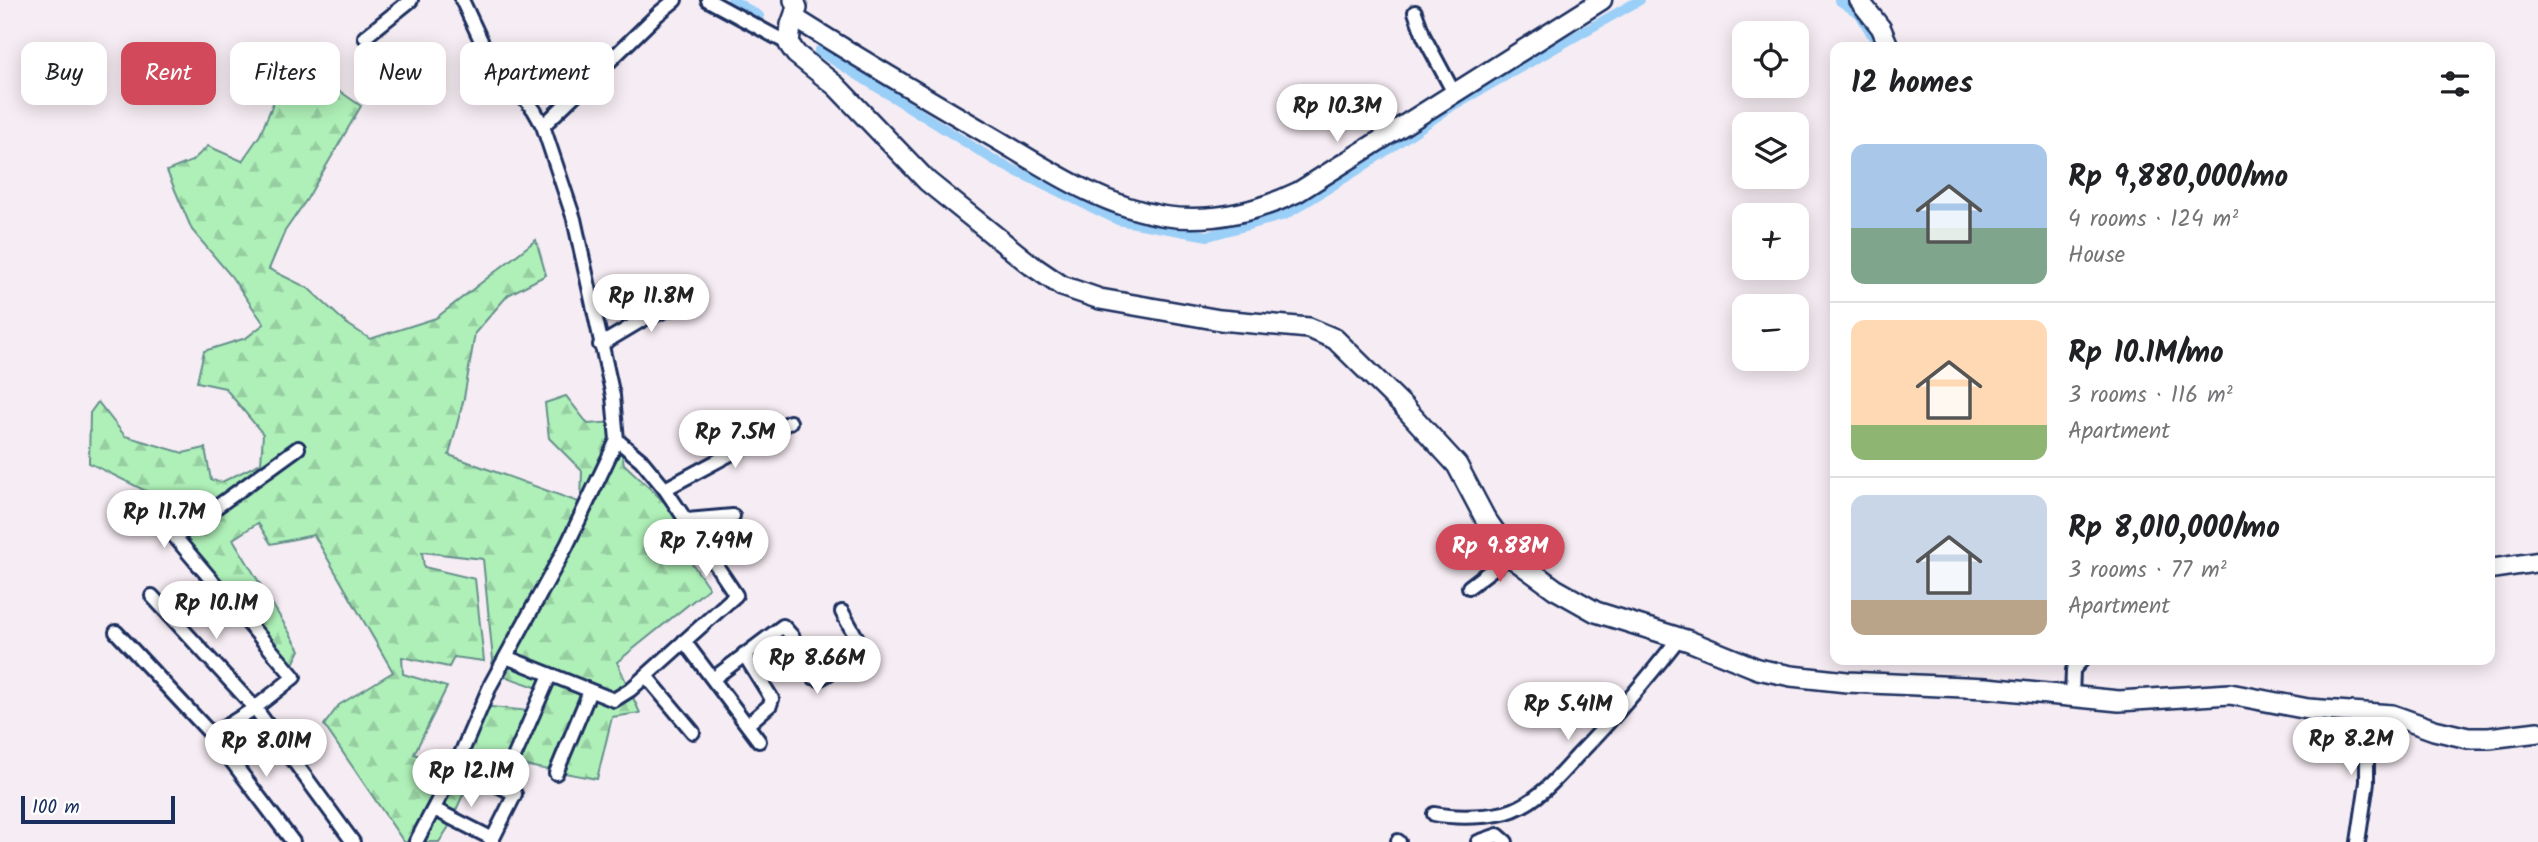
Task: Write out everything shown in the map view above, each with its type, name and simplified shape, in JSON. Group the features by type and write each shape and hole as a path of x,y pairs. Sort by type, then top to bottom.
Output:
{"main road":[{"path":"795,9 789,44 796,54 836,86 927,181 1031,265 1062,286 1100,299 1165,312 1309,328 1342,344 1457,465 1485,518 1511,555 1555,589 1587,608 1679,638 1758,669 1780,674 1847,682 1987,688 2119,701 2224,694 2298,708 2392,715 2434,730 2468,738 2538,732"}],"street":[{"path":"365,37 411,0"},
{"path":"416,842 506,657 567,545 617,440 613,396 574,219 543,126 534,110 484,47 462,0"},
{"path":"543,126 675,0"},
{"path":"708,0 789,44"},
{"path":"795,9 875,68 1098,198 1154,214 1203,219 1226,216 1282,200 1307,187 1602,0"},
{"path":"1859,0 1881,27 1887,42"},
{"path":"1415,12 1424,37 1454,93"},
{"path":"600,345 642,320 691,300"},
{"path":"664,489 790,422"},
{"path":"506,657 614,701 646,676 736,595 664,489 643,462 617,440"},
{"path":"212,735 255,708 294,677 175,537 298,448"},
{"path":"687,520 733,516"},
{"path":"1469,587 1511,555"},
{"path":"2495,568 2538,562"},
{"path":"152,596 255,708 353,842"},
{"path":"714,678 780,626 785,626 813,677 819,679 864,651 842,612"},
{"path":"116,632 212,735 293,842"},
{"path":"1434,814 1462,818 1519,807 1558,776 1624,707 1679,638"},
{"path":"684,641 759,741"},
{"path":"744,654 772,699 770,705 747,725"},
{"path":"2072,697 2073,670 2078,665"},
{"path":"515,755 550,675"},
{"path":"646,676 692,732"},
{"path":"556,773 590,691"},
{"path":"2358,842 2367,782 2367,713"},
{"path":"434,809 492,840 515,794 456,764"},
{"path":"1478,842 1498,835 1506,842"}],"green space":[{"path":"340,91 354,101 354,105 361,106 307,199 285,231 269,269 308,288 346,323 370,339 436,318 536,240 546,275 508,295 475,333 464,398 449,455 581,503 582,471 549,438 545,403 566,396 588,424 615,422 624,464 693,529 678,543 709,588 617,662 640,713 612,717 597,779 480,757 439,842 404,842 324,725 339,705 393,672 314,535 271,544 258,523 233,539 300,650 292,666 146,491 89,463 90,413 98,402 125,436 183,453 205,448 211,480 222,482 261,463 263,434 225,388 197,382 204,351 246,338 264,324 231,276 192,230 167,171 192,161 208,146 242,161 260,135 272,105 340,105","holes":["422,552 483,559 493,660 490,671 547,691 539,712 482,706 454,770 414,754 447,687 403,674 402,657 449,667 454,657 484,661 475,579 424,567"]}],"waterway":[{"path":"732,0 759,16"},
{"path":"819,51 999,163 1118,220 1208,236 1285,215 1452,106 1640,0"},
{"path":"1839,0 1860,14 1876,42"}]}
